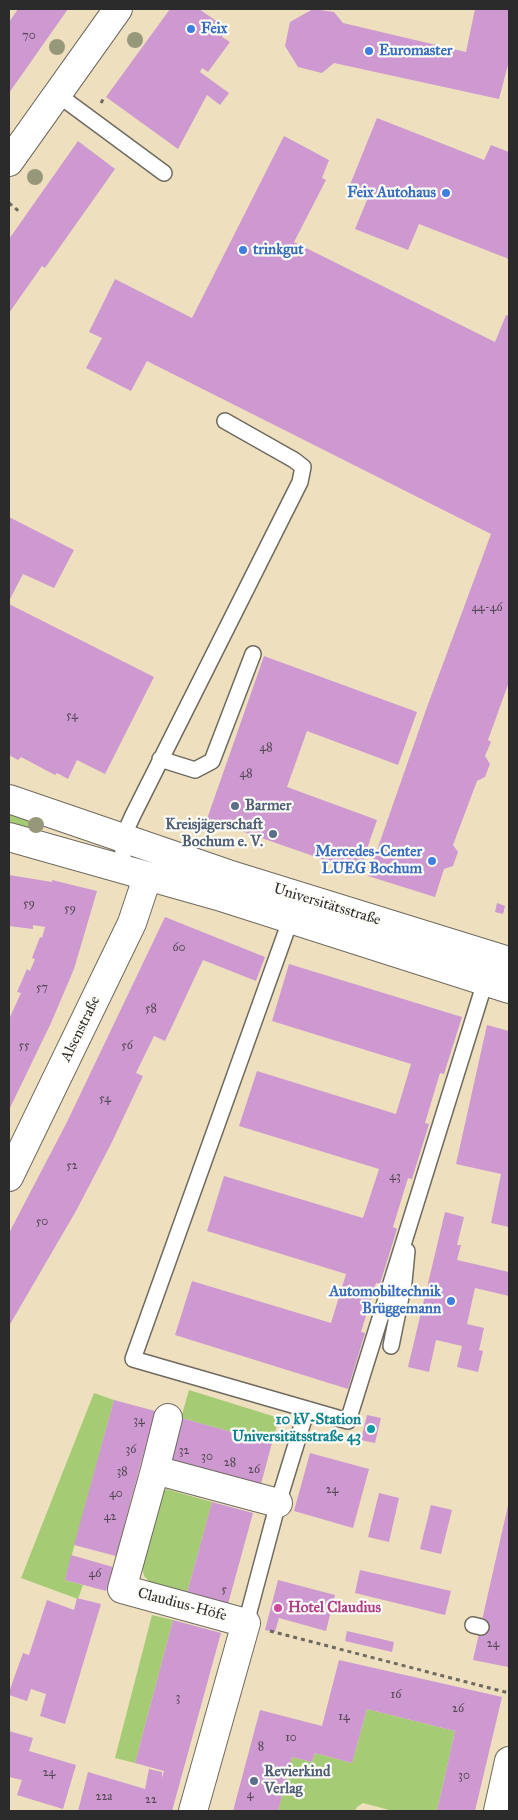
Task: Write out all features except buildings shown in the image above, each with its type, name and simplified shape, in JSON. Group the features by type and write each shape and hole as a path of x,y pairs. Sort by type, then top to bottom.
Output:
{"street":[{"path":"9,162 118,9"},
{"name":"Universitätsstraße","path":"9,799 134,843 509,961"},
{"name":"Universitätsstraße","path":"9,837 218,896 290,921 497,985"},
{"path":"134,843 135,874"},
{"name":"Alsenstraße","path":"9,1177 132,923 135,874"},
{"name":"Claudius-Höfe","path":"168,1418 122,1589 246,1623 193,1811"},
{"path":"155,1470 278,1503"},
{"path":"498,1811 509,1761"}],"lane":[{"path":"57,94 164,173"},
{"path":"134,843 160,759 300,482 303,467 225,421"},
{"path":"160,759 195,770 212,761 253,654"},
{"path":"290,921 133,1359 348,1420 410,1219 497,985"},
{"path":"391,1346 404,1282 410,1219"},
{"name":"Claudius-Höfe","path":"246,1623 278,1503 307,1409"}],"path":[{"path":"9,203 21,213"},
{"path":"246,1623 264,1630 509,1693"}],"green space":[{"path":"9,814 44,826 41,831 9,823"},
{"path":"189,1390 279,1418 272,1443 181,1418"},
{"path":"94,1393 114,1400 65,1580 83,1585 78,1599 21,1578"},
{"path":"166,1489 212,1502 187,1593 150,1582 144,1576 141,1562 158,1498"},
{"path":"152,1615 173,1620 135,1763 115,1758"},
{"path":"367,1709 455,1731 437,1811 393,1811 363,1803 355,1811 278,1811 292,1757 312,1762 315,1753 352,1763"}],"place":[{"name":"Feix","path":"191,29"},
{"name":"Euromaster","path":"369,51"},
{"name":"Feix Autohaus","path":"446,193"},
{"name":"trinkgut","path":"243,250"},
{"name":"Barmer","path":"235,806"},
{"name":"Kreisjägerschaft Bochum e. V.","path":"273,834"},
{"name":"Mercedes-Center LUEG Bochum","path":"432,861"},
{"name":"Automobiltechnik Brüggemann","path":"451,1301"},
{"name":"10 kV-Station Universitätsstraße 43","path":"371,1429"},
{"name":"Hotel Claudius","path":"278,1608"},
{"name":"Revierkind Verlag","path":"254,1781"}]}
